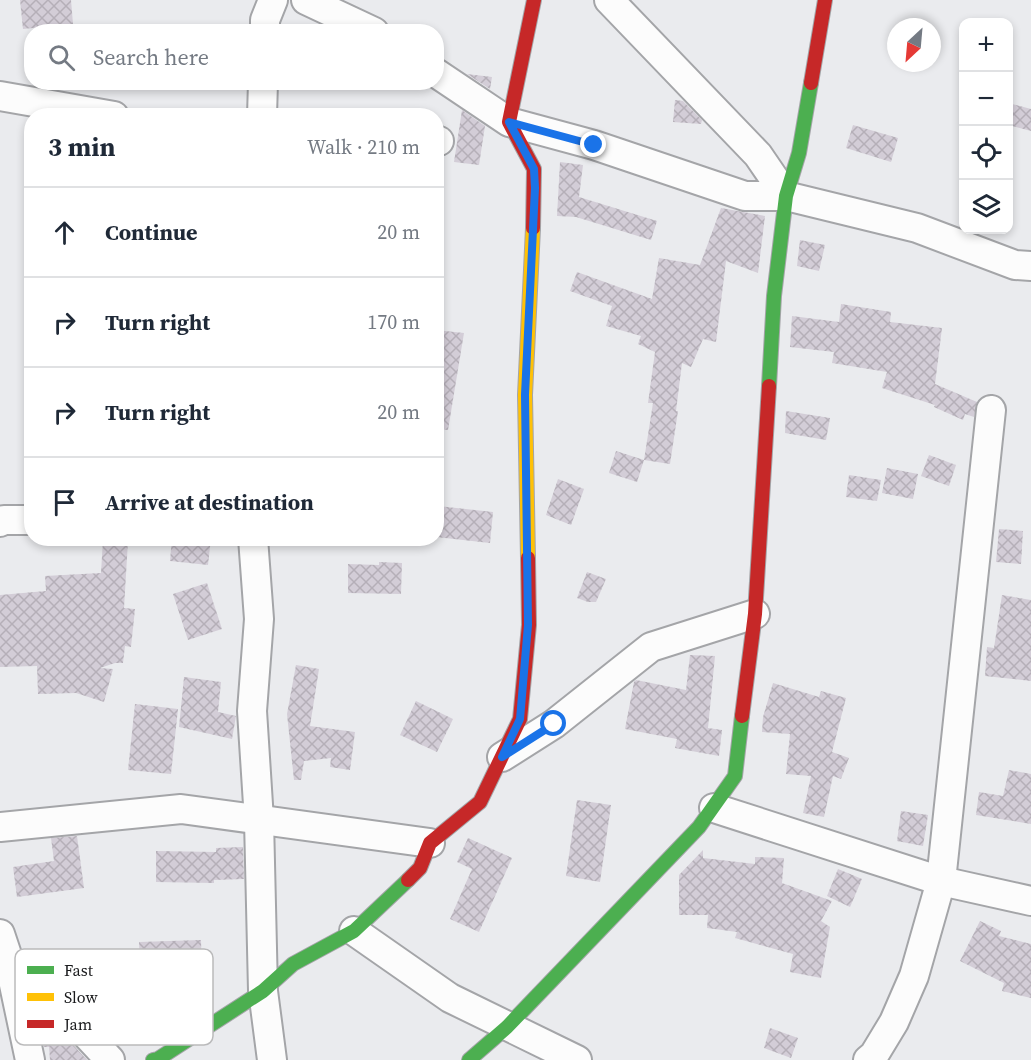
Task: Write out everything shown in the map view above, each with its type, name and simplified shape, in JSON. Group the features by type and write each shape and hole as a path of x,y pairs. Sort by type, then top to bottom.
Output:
{"street":[{"path":"266,24 273,0"},
{"path":"306,0 357,24"},
{"path":"213,1023 263,991 293,964 354,931 420,868 430,843 480,802 520,719 528,625 525,395 535,188 534,169 509,122 534,0"},
{"path":"609,0 758,155 786,196"},
{"path":"469,1060 507,1027 699,827 735,776 755,614 774,296 786,196 799,153 825,0"},
{"path":"444,78 509,122 594,145 745,196 786,196 917,228 1015,265 1031,266"},
{"path":"262,108 263,90"},
{"path":"0,96 79,108"},
{"path":"868,1060 874,1055 894,1022 914,976 941,881 991,410"},
{"path":"254,546 259,619 252,711 259,820 263,991 272,1060"},
{"path":"502,757 554,724 651,646 755,614"},
{"path":"714,808 941,881 1031,901"},
{"path":"0,827 181,809 430,843"},
{"path":"354,931 450,998 577,1060"},
{"path":"5,948 15,993"},
{"path":"27,1045 30,1060"},
{"path":"96,1045 110,1060"},
{"path":"153,1060 180,1045"}],"building":[{"path":"20,0 71,0 73,24 24,24 23,29"},
{"path":"467,74 492,77 490,89"},
{"path":"675,100 683,101 702,120 701,124 673,122"},
{"path":"1013,104 1031,109 1031,131 1013,126"},
{"path":"462,110 485,126 479,165 454,162"},
{"path":"853,125 898,138 891,162 846,148"},
{"path":"560,162 583,165 579,197 657,221 651,240 576,217 557,216"},
{"path":"721,208 765,216 758,273 726,261 716,342 703,339 691,367 682,363 670,464 644,460 653,403 648,403 655,352 638,344 641,336 606,326 612,306 570,291 577,272 652,299 659,258 700,265"},
{"path":"800,240 825,245 819,271 797,266"},
{"path":"841,304 891,312 890,322 942,328 935,384 977,402 974,417 965,414 963,420 934,407 935,405 882,388 887,372 832,363 834,352 790,347 792,316 839,322"},
{"path":"444,331 464,333 448,430 444,430"},
{"path":"786,411 830,418 826,440 785,433"},
{"path":"616,451 644,460 637,482 609,473"},
{"path":"929,455 956,465 949,486 921,476"},
{"path":"887,468 918,474 913,499 882,493"},
{"path":"849,475 881,480 877,501 846,497"},
{"path":"558,479 584,489 571,525 546,515"},
{"path":"444,507 493,512 490,543 444,538"},
{"path":"999,529 1023,531 1021,564 996,562"},
{"path":"103,546 128,546 124,608 135,609 131,647 125,646 123,663 100,668 113,669 104,702 76,693 38,694 37,666 0,667 0,595 46,591 45,576 101,573"},
{"path":"171,546 210,546 208,565 170,561"},
{"path":"379,562 402,563 401,594 348,593 348,564 379,565"},
{"path":"587,572 606,579 596,602 577,598"},
{"path":"207,583 222,629 188,640 173,594"},
{"path":"1002,595 1031,600 1031,681 985,676 987,647 994,648"},
{"path":"690,655 715,656 708,728 722,730 719,756 675,748 677,739 625,729 634,682 636,680 686,690"},
{"path":"296,665 319,669 310,726 355,732 350,770 330,767 331,758 304,761 301,780 294,780 287,714"},
{"path":"184,677 221,682 218,712 236,716 232,739 179,727"},
{"path":"773,683 819,697 821,691 846,698 832,752 849,758 841,779 833,776 824,817 803,813 811,776 786,774 790,734 762,732 763,717"},
{"path":"416,701 453,719 437,752 400,735"},
{"path":"135,704 178,709 171,774 128,770"},
{"path":"1009,770 1031,774 1031,824 976,815 979,792 1003,796"},
{"path":"577,800 611,805 600,882 566,876"},
{"path":"901,811 928,815 923,846 897,841"},
{"path":"77,836 84,888 17,897 13,867 54,861 51,838"},
{"path":"468,838 512,858 479,932 450,919 472,869 457,862"},
{"path":"243,847 244,879 214,880 214,883 156,882 156,851 216,852 216,848"},
{"path":"703,850 703,858 755,864 755,857 784,858 782,883 832,901 821,921 830,927 821,978 790,972 793,954 735,938 737,932 707,928 708,915 679,915 679,875"},
{"path":"838,869 862,879 850,907 827,896"},
{"path":"980,921 1001,931 999,936 1031,944 1031,998 1002,991 1004,983 960,961"},
{"path":"201,940 201,949 139,949 139,942"},
{"path":"770,1028 798,1038 791,1058 764,1048"},
{"path":"44,1045 73,1045 87,1060 50,1060 49,1047"}],"traffic: fast":[{"path":"769,386 774,296 786,196 799,153 811,83"},
{"path":"469,1060 507,1027 699,827 735,776 742,716"},
{"path":"213,1023 263,991 293,964 354,931 408,880"},
{"path":"153,1060 180,1045"}],"traffic: slow":[{"path":"528,558 525,395 533,228"}],"traffic: jam":[{"path":"533,228 534,169 509,122 534,0"},
{"path":"811,83 825,0"},
{"path":"742,716 755,614 769,386"},
{"path":"408,880 420,868 430,843 480,802 520,719 529,625 528,558"}],"route":[{"path":"554,724 502,757 520,719 528,625 525,395 535,188 534,169 509,122 594,145"}]}
